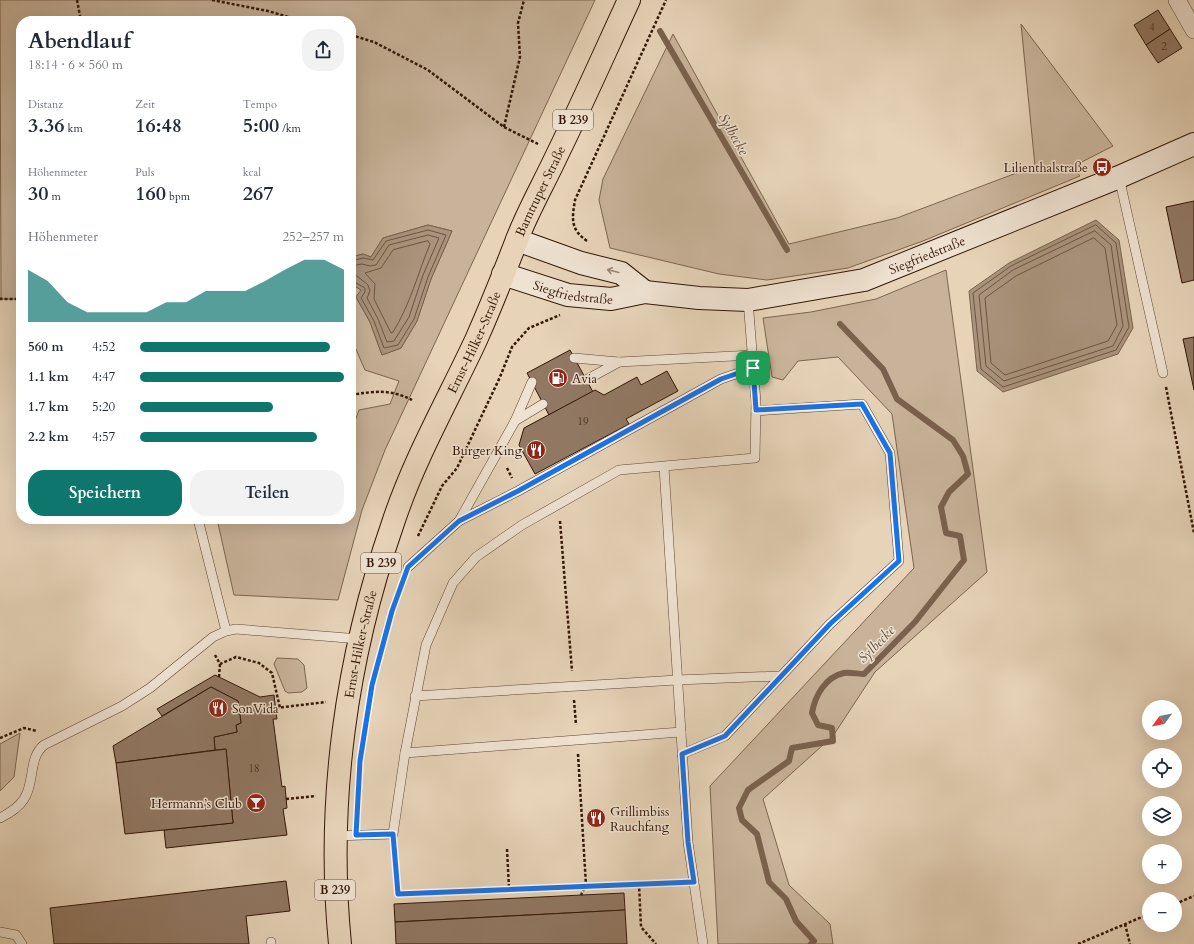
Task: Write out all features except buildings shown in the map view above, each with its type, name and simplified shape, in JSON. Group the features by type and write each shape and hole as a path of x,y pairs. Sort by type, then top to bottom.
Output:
{"main road":[{"name":"Barntruper Straße","path":"504,274 517,240 629,0"},
{"name":"Ernst-Hilker-Straße","path":"340,944 335,894 335,836 339,768 344,722 360,639 393,522 447,398 475,342 504,274"}],"street":[{"path":"1177,0 1194,30"},
{"name":"Siegfriedstraße","path":"504,274 568,295 612,299 645,292 699,298 748,300 864,280 1120,176 1194,144"},
{"name":"Siegfriedstraße","path":"517,240 581,263 621,273 645,292"}],"lane":[{"path":"1120,176 1163,373"},
{"path":"335,836 393,834 405,752 426,645 453,583 476,557 522,525 619,470 755,458 756,410 748,300"},
{"path":"574,358 619,362 753,355"},
{"path":"586,380 619,362"},
{"path":"408,567 459,521 518,491 721,379 753,368"},
{"path":"459,521 515,421 532,382"},
{"path":"515,421 543,404"},
{"path":"682,754 725,736 830,624 899,561 890,453 862,404 756,410"},
{"path":"664,467 688,842 703,944"},
{"path":"199,524 226,631"},
{"path":"0,818 8,814 24,800 30,784 36,753 44,745 122,706 150,688 213,637 226,631 236,629 360,639"},
{"path":"415,696 677,680 780,676"},
{"path":"405,752 681,732"},
{"path":"0,932 16,935 22,944"}],"path":[{"path":"77,0 81,16"},
{"path":"212,0 268,11 285,16"},
{"path":"504,127 520,57 518,23 524,0"},
{"path":"589,242 579,235 575,228 572,218 575,200 666,0"},
{"path":"356,37 374,42 428,70 504,127 525,138"},
{"path":"0,298 16,299"},
{"path":"419,533 442,486 458,468 500,377 512,347 529,328 560,316"},
{"path":"1163,373 1194,534"},
{"path":"356,394 377,390 403,395 412,400"},
{"path":"506,436 504,464 518,491"},
{"path":"561,529 577,739 586,886 581,895"},
{"path":"390,618 408,567"},
{"path":"216,657 220,664 219,677"},
{"path":"220,664 236,657 259,663 272,673 280,708"},
{"path":"276,708 326,702"},
{"path":"0,738 24,728 58,737"},
{"path":"286,799 316,796"},
{"path":"393,834 398,894 509,888 694,882"},
{"path":"507,849 509,888"},
{"path":"639,884 640,927 656,944"},
{"path":"1182,901 1194,896"},
{"path":"1078,944 1142,917"},
{"path":"1125,924 1130,944"}],"shaded area":[{"path":"0,0 595,0 385,450 362,510 338,600 234,595 218,524 356,524 356,418 359,410 390,404 399,381 365,370 356,349 356,297 370,322 382,355 401,348 417,321 431,279 452,231 428,225 383,238 371,257 363,254 356,256 356,16 16,16 16,299 1,299"},
{"path":"1021,24 1113,146 1072,167 1080,176 923,241 848,268 767,280 719,274 610,248 599,200 603,179 673,34 789,244 897,218 1035,166"},
{"path":"946,270 987,572 875,672 833,736 763,799 789,885 830,924 833,944 718,944 710,786 914,568 892,414 838,357 798,361 783,380 772,377 763,318 811,312 876,299"},
{"path":"356,287 362,290 356,297"},
{"path":"277,658 298,659 304,665 307,688 302,692 288,693 285,691 274,664"},
{"path":"20,733 14,777 0,791 0,744"}],"water":[{"path":"1096,220 1119,240 1133,328 1118,354 1003,392 977,371 969,291 1009,263"},
{"path":"428,225 452,231 431,279 417,321 401,348 382,355 370,322 356,297 361,290 356,287 356,256 363,254 371,257 383,238"}],"waterway":[{"name":"Sylbecke","path":"660,31 787,250"},
{"name":"Sylbecke","path":"811,944 814,941 796,921 786,899 769,882 757,834 742,820 739,808 748,790 789,761 792,748 833,741 832,728 818,725 812,713 818,694 822,688 837,675 844,673 864,674 915,622 964,560 960,536 946,533 941,507 949,492 968,474 963,456 953,440 897,399 883,369 840,324"}],"place":[{"name":"Lilienthalstraße","path":"1102,167"},
{"name":"Avia","path":"558,378"},
{"name":"Burger King","path":"536,450"},
{"name":"SonVida","path":"218,708"},
{"name":"Hermann’s Club","path":"256,803"},
{"name":"Grillimbiss Rauchfang","path":"596,818"}],"route":[{"path":"753,368 756,410 862,404 890,453 899,561 830,624 725,736 682,754 688,842 694,882 509,888 398,894 393,834 356,835 360,761 372,685 392,611 408,567 459,521 518,491 721,379 753,368"}]}
